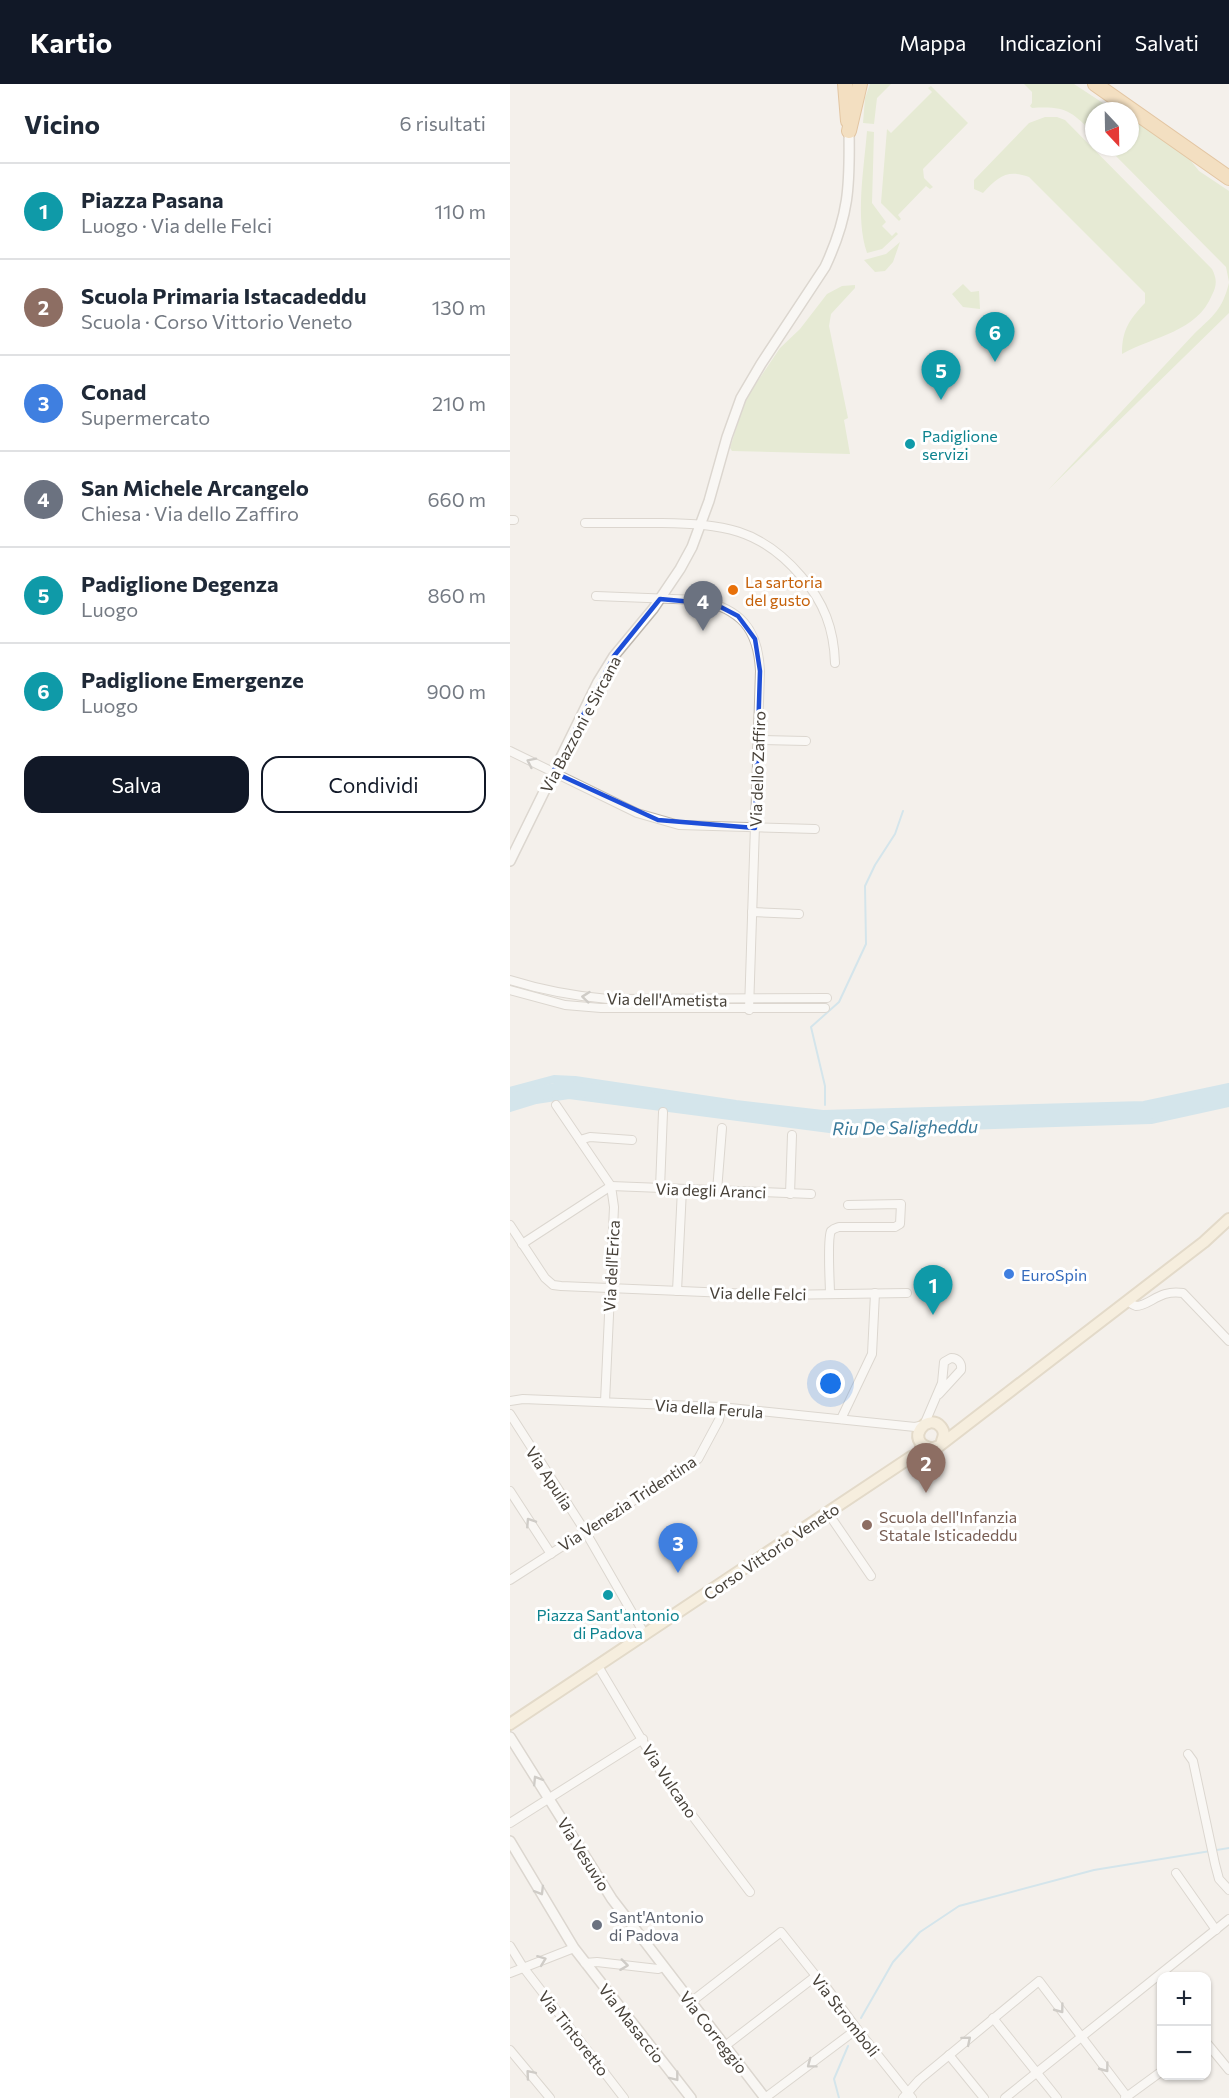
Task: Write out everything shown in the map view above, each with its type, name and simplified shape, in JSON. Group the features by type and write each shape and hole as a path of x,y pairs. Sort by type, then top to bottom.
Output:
{"highway":[{"path":"845,84 849,131"},
{"path":"849,131 851,84"},
{"path":"849,131 860,84"},
{"path":"1095,84 1229,178"}],"main road":[{"path":"976,1415 961,1423 939,1426 930,1423 923,1437 939,1446 976,1415 1204,1242 1229,1219"},
{"path":"939,1426 944,1434 942,1442"},
{"name":"Corso Vittorio Veneto","path":"510,1724 911,1457 923,1437"}],"street":[{"name":"Via Bazzoni e Sircana","path":"510,861 598,682 614,656 660,599 680,569 701,524 734,415 760,364 815,282 833,250 843,222 848,197 849,131"},
{"path":"585,523 701,524 727,527 753,537 779,553 809,585 821,604 834,640 835,663"},
{"name":"Via dello Zaffiro","path":"596,596 699,600 715,604 728,609 747,625 755,639 759,653 758,740 749,1010"},
{"path":"758,740 806,741"},
{"path":"510,751 637,813 658,820 679,825 815,829"},
{"path":"752,912 799,914"},
{"name":"Via dell'Ametista","path":"510,980 573,996 608,999 827,998"},
{"name":"Via dell'Ametista","path":"510,990 565,1005 601,1008 749,1010 825,1008"},
{"name":"Via dell'Erica","path":"556,1105 611,1186 614,1207 605,1402"},
{"path":"660,1188 663,1112"},
{"path":"717,1191 722,1128"},
{"path":"790,1194 792,1135"},
{"path":"580,1140 590,1137 632,1140"},
{"path":"522,1244 611,1186"},
{"name":"Via degli Aranci","path":"611,1186 811,1194"},
{"path":"677,1291 682,1189"},
{"path":"830,1294 830,1248 833,1229 839,1227 895,1227 900,1224 901,1204 848,1205"},
{"name":"Via delle Felci","path":"510,1225 545,1278 553,1285 777,1295 907,1293"},
{"path":"841,1419 872,1354 875,1293"},
{"path":"1128,1301 1138,1306 1161,1294 1183,1293 1229,1341"},
{"path":"923,1437 932,1407 939,1394 961,1370 956,1359 946,1360 943,1365 944,1371 939,1394"},
{"path":"944,1371 954,1376"},
{"name":"Via della Ferula","path":"510,1401 523,1399 721,1407 908,1427 923,1437"},
{"name":"Via Venezia Tridentina","path":"510,1580 698,1459 719,1420 721,1407"},
{"path":"932,1407 933,1415 939,1426"},
{"name":"Via Apulia","path":"511,1418 585,1531 645,1635"},
{"path":"510,1491 551,1554"},
{"path":"828,1513 871,1576"},
{"name":"Via Vulcano","path":"598,1666 667,1782 750,1892"},
{"name":"Via Vesuvio","path":"510,1737 612,1899 663,1967"},
{"path":"510,1822 643,1739"},
{"path":"1188,1754 1193,1761 1219,1879 1229,1890"},
{"name":"Via Masaccio","path":"510,1841 574,1948 691,2098"},
{"path":"1176,1873 1216,1930"},
{"path":"1169,1972 1229,1919"},
{"name":"Via Stromboli","path":"691,2002 781,1932 827,1988 908,2096"},
{"name":"Via Tintoretto","path":"510,1946 523,1967 624,2098"},
{"path":"510,1973 574,1948"},
{"path":"585,1963 597,1962 658,1969 663,1967"},
{"name":"Via Correggio","path":"663,1967 765,2098"},
{"path":"725,2046 816,1976"},
{"path":"908,2096 949,2055 1039,1981 1127,2098 1157,2074"},
{"path":"1005,2098 1082,2037 1157,1982"},
{"path":"993,2018 1057,2098"},
{"path":"765,2098 857,2029"},
{"path":"1211,2048 1229,2070"},
{"path":"510,2050 550,2098"},
{"path":"949,2055 984,2098"}],"highlighted area":[{"path":"660,599 715,604 738,616 755,639 760,671 755,828 658,820 553,772 614,656"}],"green space":[{"path":"870,84 891,84 877,98 874,124 863,123 865,98"},
{"path":"1024,84 1074,84 1101,102 1085,102 1085,126 1073,115 1060,109 1032,108 1030,106 1032,92"},
{"path":"931,86 968,123 923,169 924,178 933,187 930,189 926,186 898,215 901,219 899,221 881,203 887,129 891,133 932,92 928,88"},
{"path":"1045,117 1065,120 1085,140 1085,156 1101,156 1212,269 1216,282 1215,288 1205,307 1196,317 1173,332 1122,354 1125,332 1131,320 1145,303 1145,293 1029,177 1009,174 998,179 983,193 974,189 974,180 1029,123"},
{"path":"1139,121 1187,156 1199,171 1229,191 1229,282 1226,267 1116,156 1139,156"},
{"path":"867,131 874,132 872,203 886,222 882,226 892,236 896,232 898,234 882,249 867,253 863,239 861,209"},
{"path":"900,242 893,262 885,271 875,272 864,260 886,254"},
{"path":"1229,283 1229,313 1048,490 1212,317 1223,300"},
{"path":"963,284 971,292 979,291 980,309 963,307 952,294"},
{"path":"855,285 855,288 831,314 829,326 848,418 844,420 850,454 732,451 730,448 745,400 780,348 800,329 827,294 842,286"}],"waterway":[{"path":"825,1105 825,1086 811,1027 839,1002 866,944 865,886 875,865 895,834 903,811"},
{"name":"Riu De Saligheddu","path":"510,1091 554,1079 575,1080 736,1104 823,1114 1144,1105 1229,1087"},
{"name":"Riu De Saligheddu","path":"510,1101 564,1088 815,1122 845,1122 1134,1115 1229,1096"},
{"name":"Riu De Saligheddu","path":"510,1108 536,1100 569,1095 837,1130 1151,1120 1229,1103"},
{"name":"Riu De Saligheddu","path":"815,1122 819,1118"},
{"path":"861,2018 893,1962 920,1932 959,1906 1094,1870 1229,1848"},
{"path":"839,2098 834,2079 848,2046"}],"place":[{"name":"Padiglione Emergenze","path":"995,362"},
{"name":"Padiglione Degenza","path":"941,400"},
{"name":"Padiglione servizi","path":"910,444"},
{"name":"La sartoria del gusto","path":"733,590"},
{"name":"San Michele Arcangelo","path":"703,631"},
{"name":"EuroSpin","path":"1009,1274"},
{"name":"Piazza Pasana","path":"933,1315"},
{"name":"Scuola Primaria Istacadeddu","path":"926,1493"},
{"name":"Scuola dell'Infanzia Statale Isticadeddu","path":"867,1525"},
{"name":"Conad","path":"678,1573"},
{"name":"Piazza Sant'antonio di Padova","path":"608,1595"},
{"name":"Sant'Antonio di Padova","path":"597,1925"}]}
